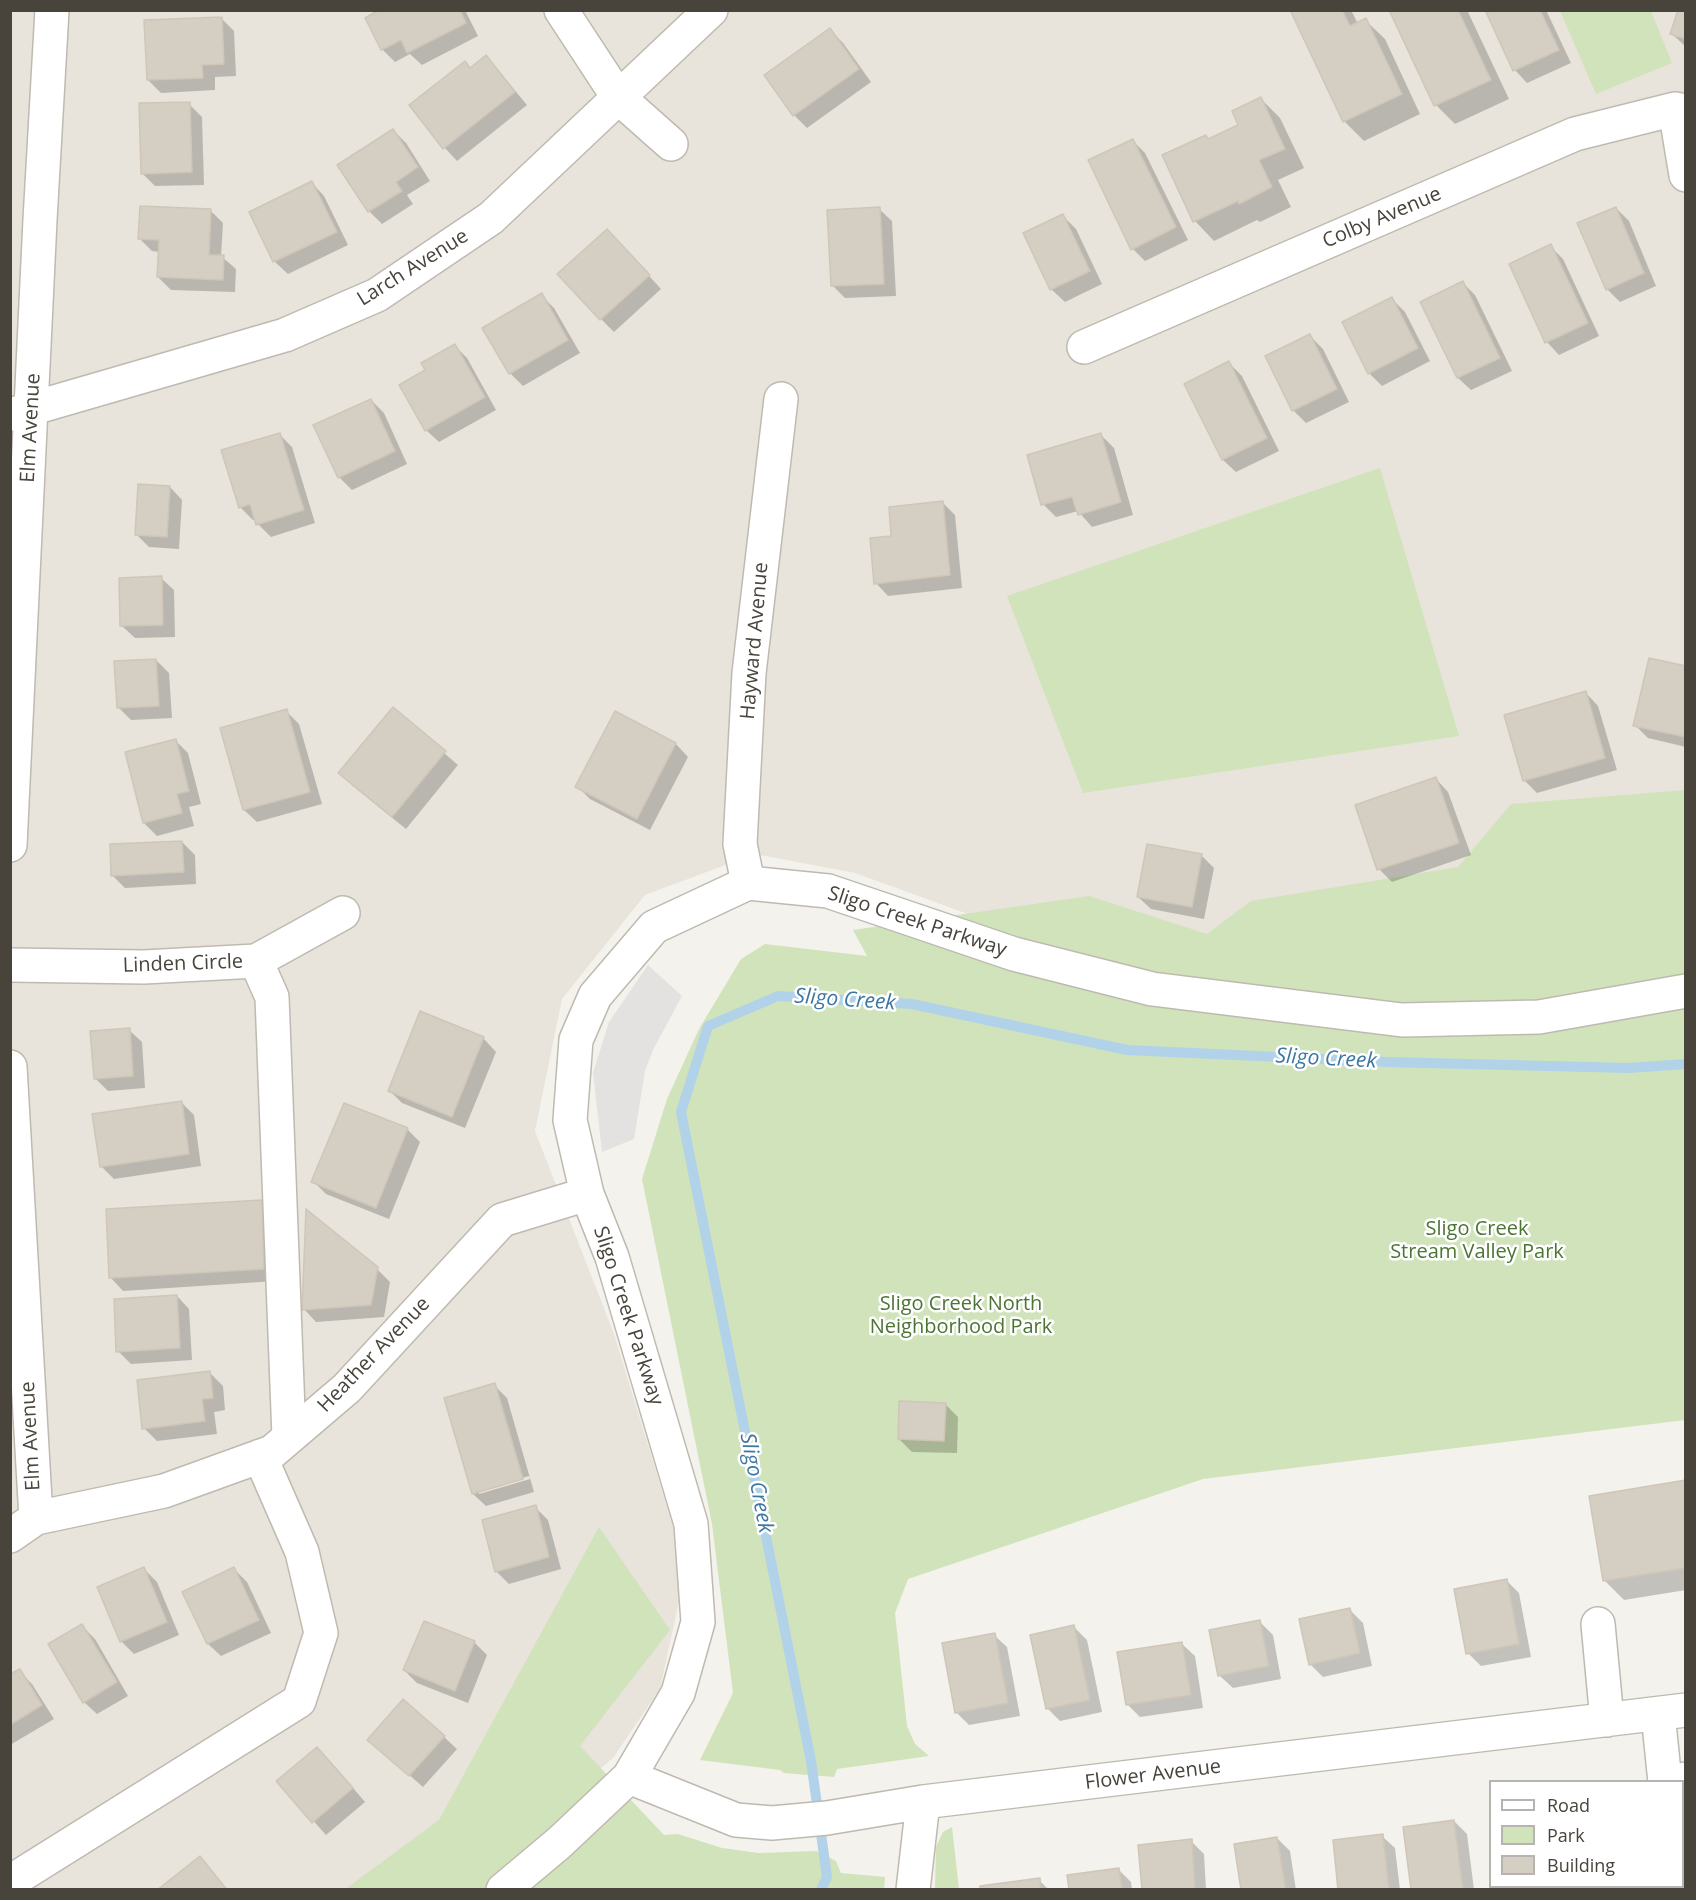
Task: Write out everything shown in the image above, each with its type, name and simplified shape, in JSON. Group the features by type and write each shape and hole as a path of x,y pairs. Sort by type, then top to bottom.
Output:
{"street":[{"name":"Elm Avenue","path":"10,845 21,412 40,220 52,10"},
{"path":"561,10 618,97 671,144"},
{"name":"Larch Avenue","path":"21,412 285,335 377,295 491,218 711,10"},
{"path":"1680,110 1682,161 1686,175"},
{"name":"Colby Avenue","path":"1084,347 1575,134 1680,110"},
{"name":"Hayward Avenue","path":"748,883 740,844 749,673 781,399"},
{"name":"Sligo Creek Parkway","path":"502,1890 559,1843 629,1777 678,1693 698,1622 691,1524 612,1257 587,1194 570,1120 576,1040 595,996 654,927 748,883 828,891 1014,954 1152,990 1402,1020 1539,1017 1686,991"},
{"name":"Linden Circle","path":"10,964 144,967 256,961 343,913"},
{"path":"256,961 272,997 288,1437"},
{"name":"Elm Avenue","path":"10,1067 23,1527"},
{"name":"Heather Avenue","path":"23,1527 164,1491 272,1452 347,1388 502,1220 587,1194"},
{"path":"10,1882 299,1701 321,1633 302,1552 260,1456"},
{"path":"1598,1624 1607,1720"},
{"path":"1665,1780 1672,1712"},
{"name":"Flower Avenue","path":"629,1777 736,1820 772,1823 827,1818 923,1802 1672,1712"},
{"path":"913,1890 923,1802"}],"shaded area":[{"path":"11,11 1685,11 1685,971 987,921 855,873 755,854 645,895 562,999 535,1131 614,1334 686,1569 660,1689 613,1758 458,1889 11,1890"},
{"path":"648,965 682,996 653,1050 645,1071 634,1139 602,1152 593,1073 609,1022"}],"green space":[{"path":"1560,11 1651,11 1672,63 1596,94"},
{"path":"1380,468 1459,736 1083,793 1007,596"},
{"path":"1685,790 1685,1420 1203,1479 908,1579 895,1613 907,1726 915,1744 929,1756 837,1769 834,1777 784,1773 780,1770 700,1760 733,1693 712,1524 642,1179 667,1099 699,1029 741,959 765,944 867,956 853,930 1089,896 1207,934 1251,901 1458,867 1511,804"},
{"path":"599,1527 670,1630 580,1746 664,1835 678,1834 722,1848 759,1853 816,1851 836,1861 841,1873 885,1877 884,1890 344,1890 439,1820"},
{"path":"952,1827 959,1889 935,1889 936,1847 943,1832"}],"building":[{"path":"379,10 460,10 466,23 407,53 401,40 381,50 365,18"},
{"path":"1290,10 1342,10 1350,26 1366,18 1402,94 1343,122"},
{"path":"1389,10 1458,10 1491,80 1434,106"},
{"path":"1485,10 1540,10 1559,50 1513,71"},
{"path":"1678,10 1686,10 1686,39 1670,34"},
{"path":"222,17 224,64 202,65 203,78 147,80 144,20"},
{"path":"830,28 859,69 793,116 764,75"},
{"path":"486,55 515,92 443,149 409,105 465,61 470,68"},
{"path":"1261,97 1285,149 1259,160 1272,187 1239,204 1238,201 1193,222 1162,155 1206,135 1208,139 1238,125 1232,111"},
{"path":"190,102 192,172 141,174 139,103"},
{"path":"393,129 418,167 396,182 402,191 368,212 337,165"},
{"path":"1133,139 1176,227 1131,250 1088,160"},
{"path":"312,181 337,232 273,262 249,212"},
{"path":"140,206 211,209 209,255 224,255 223,280 157,277 159,240 138,239"},
{"path":"880,207 884,284 831,286 827,210"},
{"path":"1616,207 1644,273 1606,290 1577,223"},
{"path":"1063,214 1090,271 1050,290 1023,233"},
{"path":"607,229 650,275 600,320 557,274"},
{"path":"1551,244 1588,323 1545,343 1509,264"},
{"path":"1463,281 1500,358 1457,378 1420,302"},
{"path":"542,293 568,340 509,374 482,328"},
{"path":"1392,297 1418,348 1368,374 1342,322"},
{"path":"1310,334 1337,389 1292,411 1265,356"},
{"path":"455,344 485,397 425,431 399,385 425,370 421,363"},
{"path":"1229,361 1267,438 1222,460 1184,384"},
{"path":"371,399 395,451 338,478 313,425"},
{"path":"280,433 304,510 256,525 250,504 239,508 221,450"},
{"path":"1101,433 1121,502 1078,515 1072,497 1041,505 1027,455"},
{"path":"138,484 170,486 167,537 135,535"},
{"path":"943,501 950,575 874,584 870,538 891,536 889,507"},
{"path":"162,576 163,625 120,626 119,578"},
{"path":"1649,658 1686,666 1686,737 1633,726"},
{"path":"156,659 159,706 117,708 114,661"},
{"path":"1586,691 1605,758 1523,781 1504,715"},
{"path":"393,707 446,751 392,817 338,773"},
{"path":"287,709 310,792 243,810 220,728"},
{"path":"615,711 676,743 637,819 575,787"},
{"path":"176,739 189,791 177,794 182,813 143,823 125,752"},
{"path":"1436,777 1459,843 1377,870 1355,805"},
{"path":"182,841 184,872 111,876 110,844"},
{"path":"1147,844 1202,854 1192,907 1137,897"},
{"path":"420,1011 484,1037 452,1117 388,1091"},
{"path":"130,1028 133,1076 94,1079 90,1031"},
{"path":"182,1101 189,1154 100,1167 92,1114"},
{"path":"344,1103 408,1128 376,1208 311,1182"},
{"path":"262,1200 264,1269 109,1278 106,1209"},
{"path":"306,1209 378,1267 371,1305 302,1310"},
{"path":"177,1295 180,1348 116,1352 114,1299"},
{"path":"210,1371 213,1398 202,1399 205,1421 142,1429 137,1380"},
{"path":"495,1383 523,1479 472,1494 444,1398"},
{"path":"899,1401 946,1403 944,1441 898,1439"},
{"path":"1686,1480 1686,1568 1603,1581 1589,1496"},
{"path":"536,1505 549,1557 495,1572 482,1520"},
{"path":"144,1567 167,1622 120,1642 97,1587"},
{"path":"234,1567 259,1620 207,1644 182,1592"},
{"path":"1507,1579 1519,1644 1466,1654 1454,1589"},
{"path":"1350,1608 1360,1653 1309,1665 1299,1619"},
{"path":"1260,1620 1269,1666 1218,1676 1209,1630"},
{"path":"424,1621 475,1641 455,1691 403,1670"},
{"path":"82,1624 117,1682 83,1703 48,1644"},
{"path":"1074,1625 1090,1700 1046,1709 1030,1635"},
{"path":"995,1633 1008,1703 955,1713 942,1643"},
{"path":"1182,1642 1191,1695 1126,1705 1117,1652"},
{"path":"20,1669 42,1705 10,1725 10,1674"},
{"path":"403,1699 445,1736 409,1776 367,1740"},
{"path":"317,1747 353,1788 312,1823 276,1781"},
{"path":"1454,1820 1463,1890 1411,1890 1403,1827"},
{"path":"1383,1834 1389,1890 1338,1890 1333,1840"},
{"path":"1277,1837 1286,1890 1241,1890 1234,1844"},
{"path":"1192,1839 1195,1890 1142,1890 1138,1845"},
{"path":"1686,1851 1686,1890 1674,1890 1674,1888 1684,1888 1684,1852"},
{"path":"200,1856 227,1890 157,1890"},
{"path":"1119,1868 1122,1890 1069,1890 1067,1875"},
{"path":"1040,1878 1041,1890 980,1890 980,1886"},
{"path":"1504,1888 1567,1888 1567,1890 1504,1890"},
{"path":"1604,1888 1646,1888 1647,1890 1605,1890"}],"waterway":[{"name":"Sligo Creek","path":"821,1890 827,1877 811,1761 681,1112 708,1026 778,996 912,1004 1127,1050 1387,1062 1629,1068 1686,1064"}],"park label":[{"name":"Sligo Creek Stream Valley Park","path":"1477,1240"},
{"name":"Sligo Creek North Neighborhood Park","path":"961,1316"}]}
